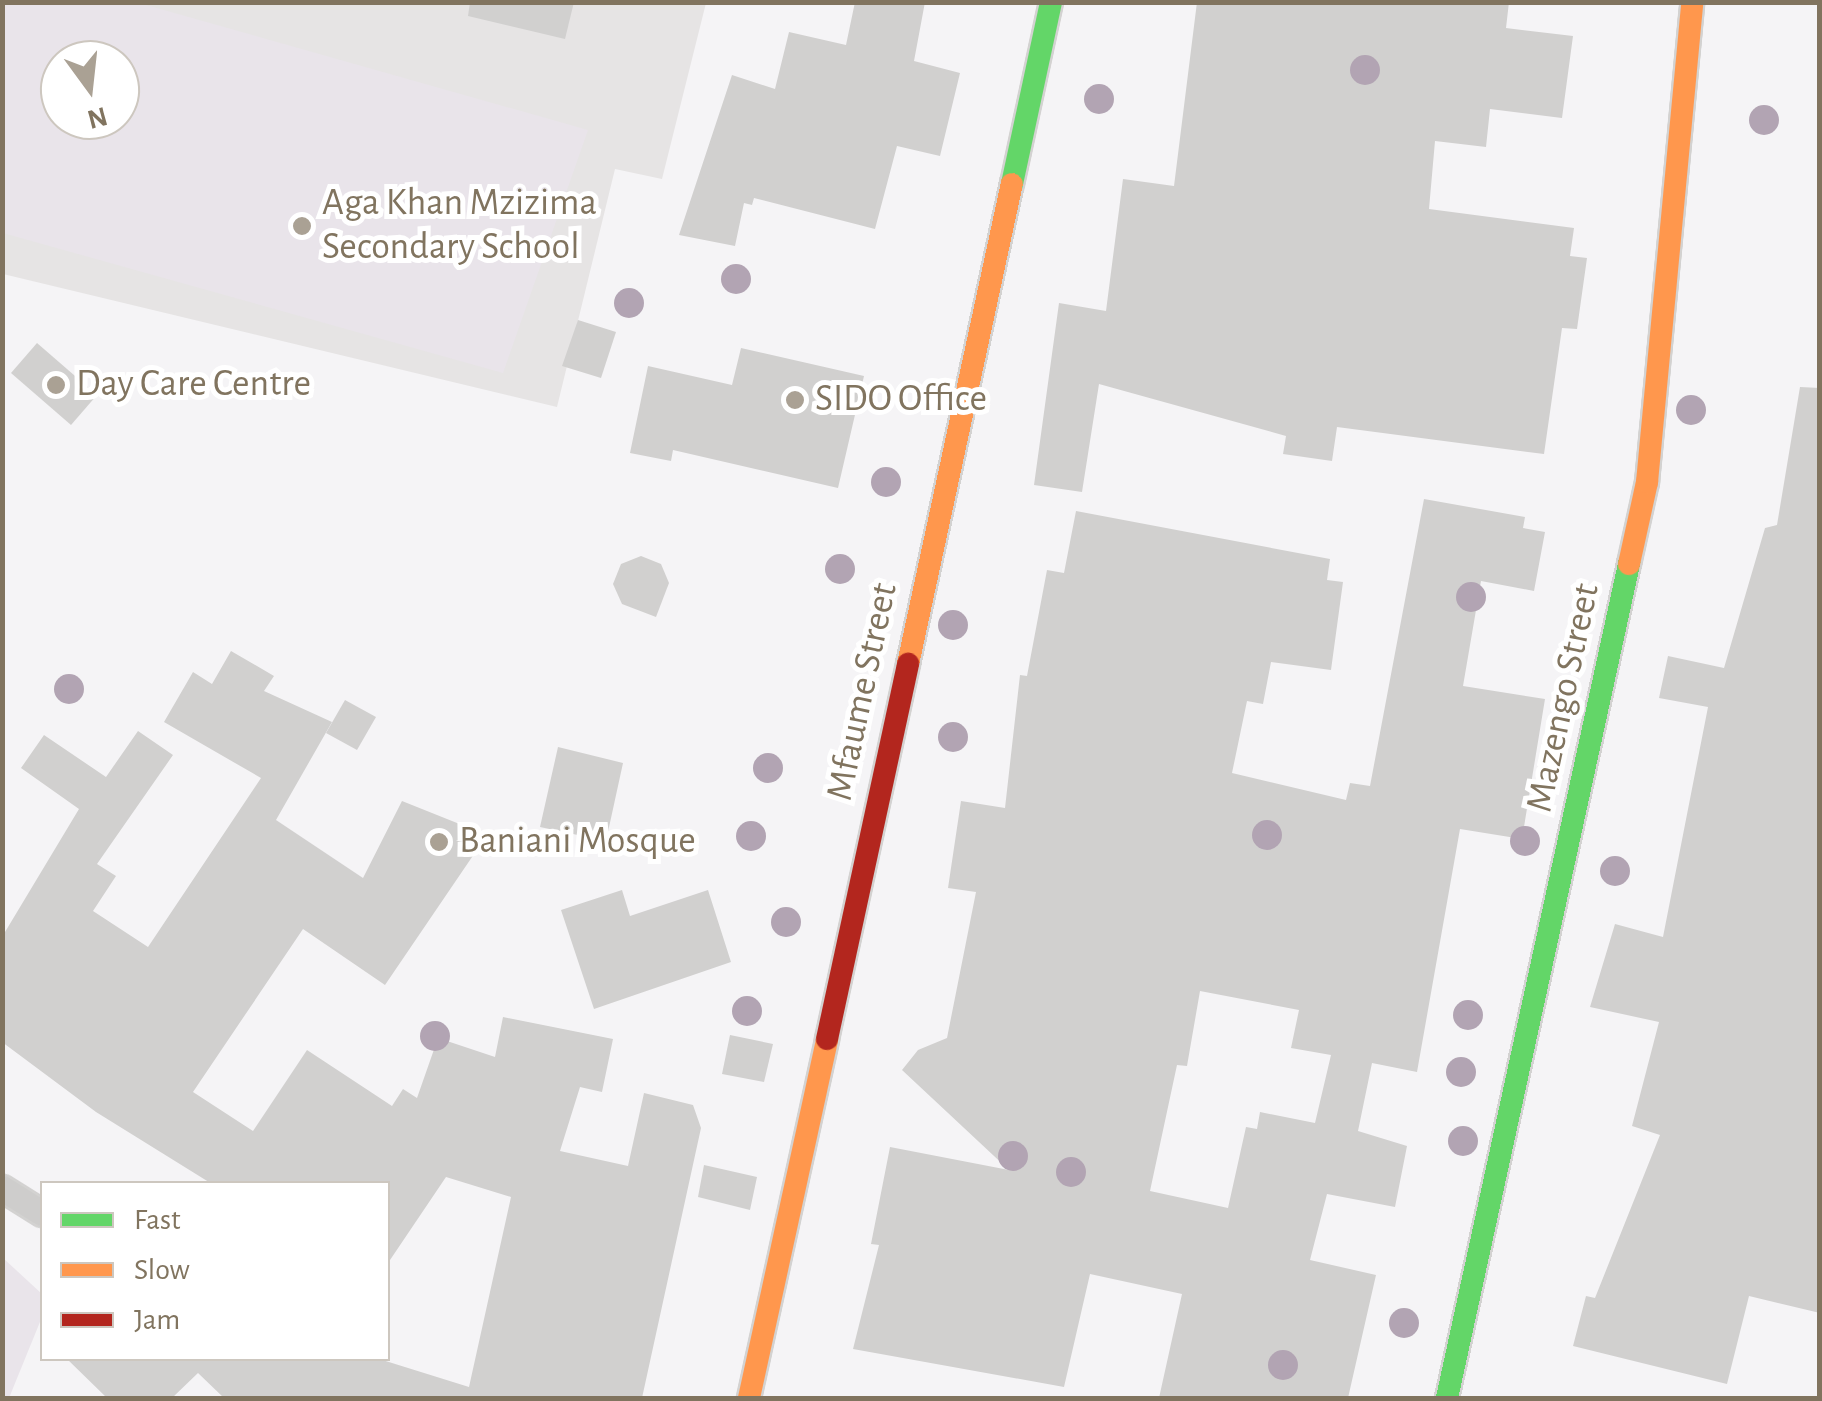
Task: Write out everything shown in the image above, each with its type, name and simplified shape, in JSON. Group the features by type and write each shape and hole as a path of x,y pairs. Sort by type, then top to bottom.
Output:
{"street":[{"name":"Mfaume Street","path":"749,1398 1052,2"},
{"name":"Mazengo Street","path":"1447,1398 1647,482 1692,2"}],"lane":[{"path":"2,1188 40,1212"}],"shaded area":[{"name":"Aga Khan Mzizima Secondary School","path":"2,3 139,3 588,130 503,373 3,233"},
{"name":"Aga Khan Mzizima Secondary School","path":"3,3 706,3 662,179 615,169 557,407 3,274"},
{"path":"3,1258 40,1292 40,1322 9,1398 2,1398"}],"building":[{"path":"470,2 574,2 565,39 468,16"},
{"path":"855,2 925,2 914,61 960,73 940,156 897,146 875,229 754,198 752,205 744,203 735,246 679,235 732,75 775,89 789,32 846,45"},
{"path":"1197,2 1509,2 1506,28 1573,36 1562,118 1490,109 1486,147 1435,141 1429,209 1574,228 1570,256 1587,258 1577,329 1562,328 1544,454 1337,427 1332,461 1283,454 1286,436 1099,384 1082,492 1034,485 1059,303 1106,311 1123,179 1174,186"},
{"path":"578,320 616,332 601,378 562,366"},
{"path":"37,343 97,395 71,425 11,373"},
{"path":"741,348 864,376 838,488 673,450 671,461 630,453 648,366 732,385"},
{"path":"1800,387 1820,388 1820,1313 1749,1296 1727,1384 1573,1346 1586,1296 1595,1298 1660,1135 1632,1126 1659,1022 1590,1007 1615,924 1663,937 1708,707 1659,698 1668,656 1724,668 1765,528 1777,525"},
{"path":"1424,499 1525,517 1523,528 1545,532 1534,591 1481,581 1463,686 1545,699 1522,839 1460,829 1417,1072 1372,1063 1358,1131 1407,1146 1395,1207 1327,1194 1310,1260 1376,1275 1348,1398 1159,1398 1182,1294 1090,1274 1064,1387 853,1349 879,1245 871,1244 890,1147 1009,1170 902,1070 918,1050 947,1038 976,892 948,888 961,801 1005,808 1020,675 1027,676 1047,570 1064,573 1076,511 1330,559 1327,580 1343,582 1331,670 1271,662 1263,704 1247,701 1232,773 1346,800 1350,783 1370,786","holes":["1200,991 1299,1010 1291,1048 1331,1055 1315,1123 1260,1112 1257,1129 1246,1127 1228,1208 1150,1191 1177,1065 1187,1066"]},
{"path":"641,556 661,564 669,583 656,617 622,604 613,584 621,564"},
{"path":"231,651 274,676 264,691 332,722 276,820 363,878 402,801 487,835 385,985 303,929 193,1092 253,1131 307,1050 392,1106 403,1089 417,1098 438,1038 495,1057 503,1017 613,1039 602,1092 580,1087 560,1151 628,1166 644,1093 693,1105 701,1128 642,1398 224,1398 198,1373 172,1398 107,1398 69,1361 386,1361 469,1387 511,1197 446,1177 390,1260 390,1181 207,1181 96,1112 2,1042 2,937 79,809 21,768 44,735 106,777 138,731 173,755 97,864 116,876 93,911 148,947 261,778 164,722 193,672 212,684"},
{"path":"345,700 376,717 357,750 326,733"},
{"path":"558,747 623,763 606,841 540,827"},
{"path":"622,890 630,916 708,890 731,962 594,1009 561,910"},
{"path":"730,1035 773,1044 764,1082 722,1074"},
{"path":"704,1165 757,1177 750,1210 698,1197"}],"traffic: fast":[{"path":"1012,184 1051,2"},
{"path":"1447,1398 1629,564"}],"traffic: slow":[{"path":"1629,564 1647,482 1692,2"},
{"path":"908,664 1012,184"},
{"path":"749,1398 827,1039"}],"traffic: jam":[{"path":"827,1039 908,664"}],"place":[{"name":"Aga Khan Mzizima Secondary School","path":"302,226"},
{"name":"Day Care Centre","path":"56,385"},
{"name":"SIDO Office","path":"795,400"},
{"name":"Baniani Mosque","path":"439,842"}]}
